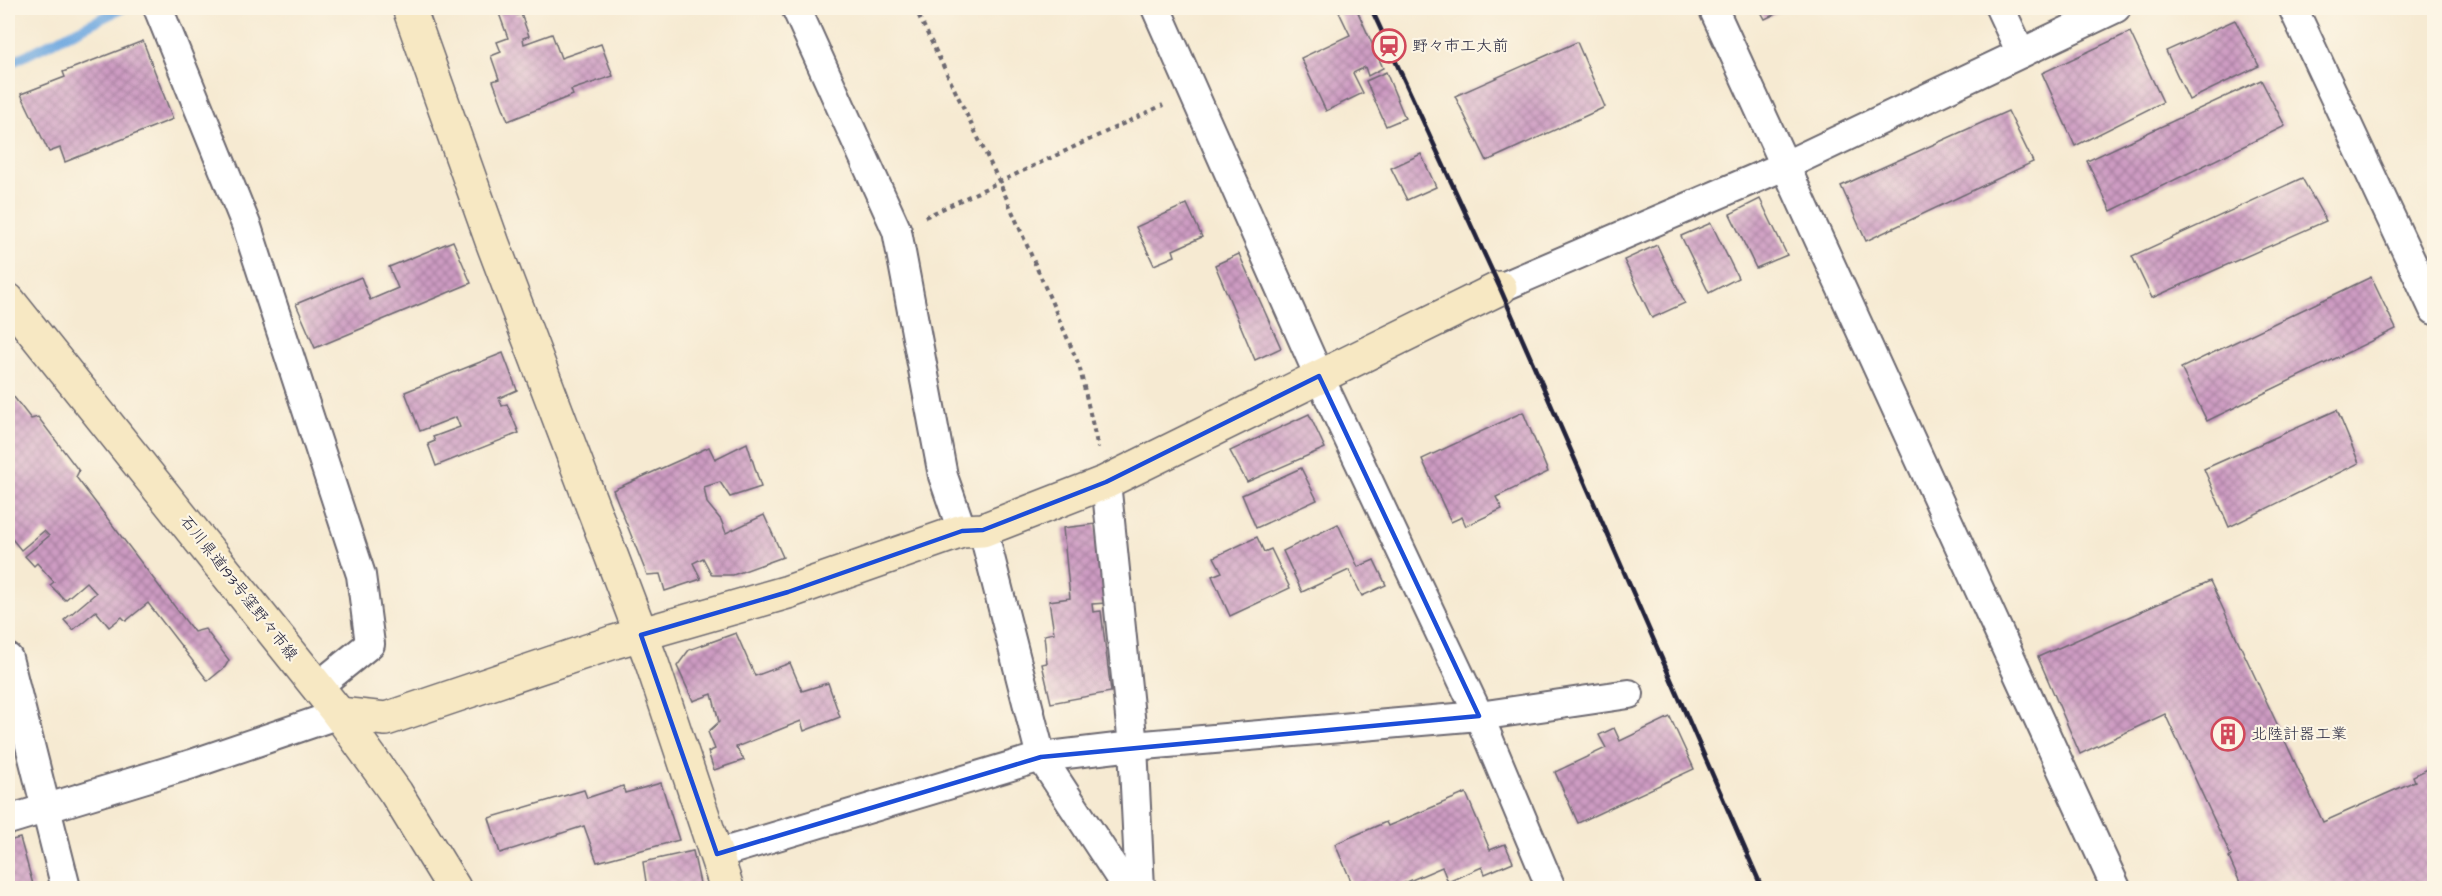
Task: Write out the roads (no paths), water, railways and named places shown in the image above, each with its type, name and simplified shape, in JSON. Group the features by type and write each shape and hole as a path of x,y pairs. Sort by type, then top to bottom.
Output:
{"street":[{"path":"158,8 247,227 361,575 370,644 317,687"},
{"path":"409,8 497,255 642,635 727,888"},
{"path":"796,8 897,231 943,476 972,531 1041,757 1127,888"},
{"path":"1156,8 1319,376 1479,716 1551,888"},
{"path":"1713,8 2116,888"},
{"path":"2000,8 2021,53"},
{"path":"8,820 192,764 339,714 386,719 614,642 788,592 972,531 1106,482 1500,288 1784,166 2116,8"},
{"path":"2293,8 2434,310"},
{"name":"石川県道193号窪野々市線","path":"8,300 339,714 396,793 454,888"},
{"path":"1106,482 1133,746 1140,888"},
{"path":"8,658 66,888"},
{"path":"717,854 1041,757 1133,746 1479,716 1629,694"}],"waterway":[{"path":"8,64 123,8"}],"railway":[{"path":"1371,8 1500,288 1762,888"}],"place":[{"name":"野々市工大前","path":"1389,46"},
{"name":"北陸計器工業","path":"2228,734"}]}
